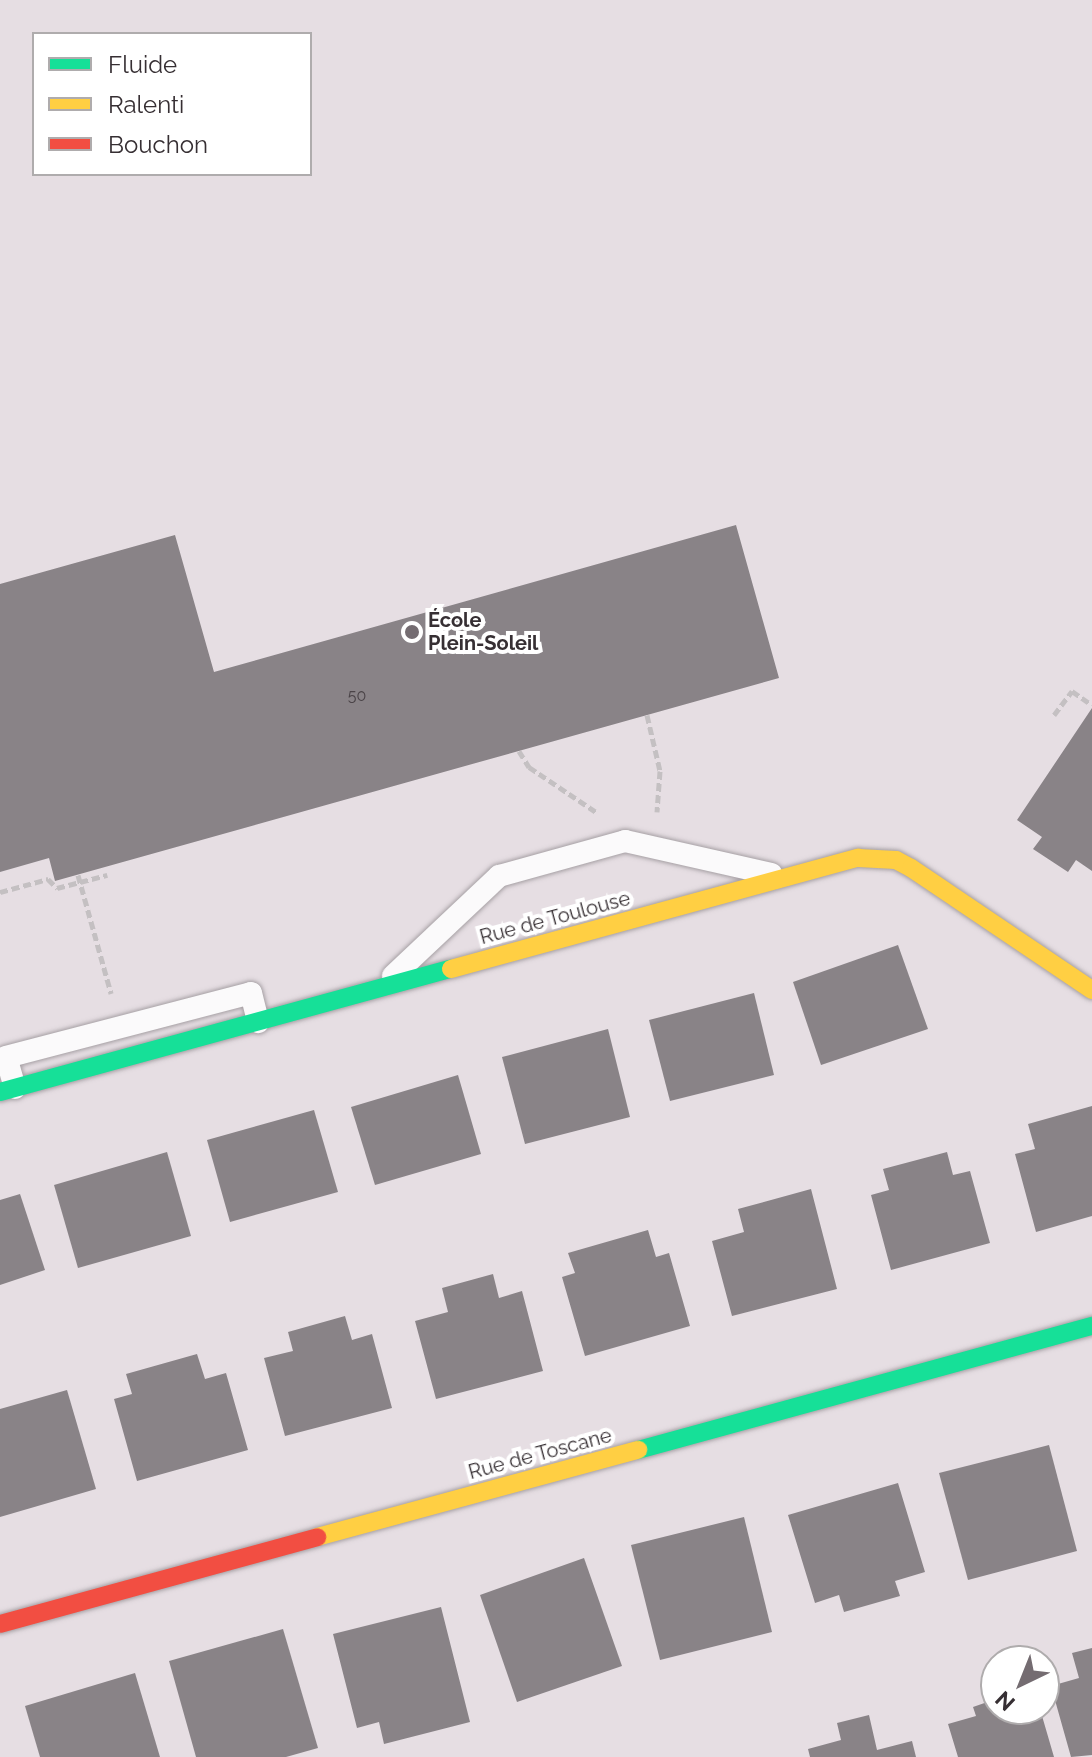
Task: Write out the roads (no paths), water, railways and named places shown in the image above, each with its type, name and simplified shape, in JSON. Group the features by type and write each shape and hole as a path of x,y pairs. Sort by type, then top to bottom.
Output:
{"street":[{"name":"Rue de Toulouse","path":"8,1090 858,858 896,860 1092,990"},
{"name":"Rue de Toscane","path":"0,1624 1092,1326"}],"lane":[{"path":"379,989 499,876 625,841 784,877"},
{"path":"8,1090 6,1057 251,993 258,1022"}],"place":[{"name":"École Plein-Soleil","path":"412,632"}]}
